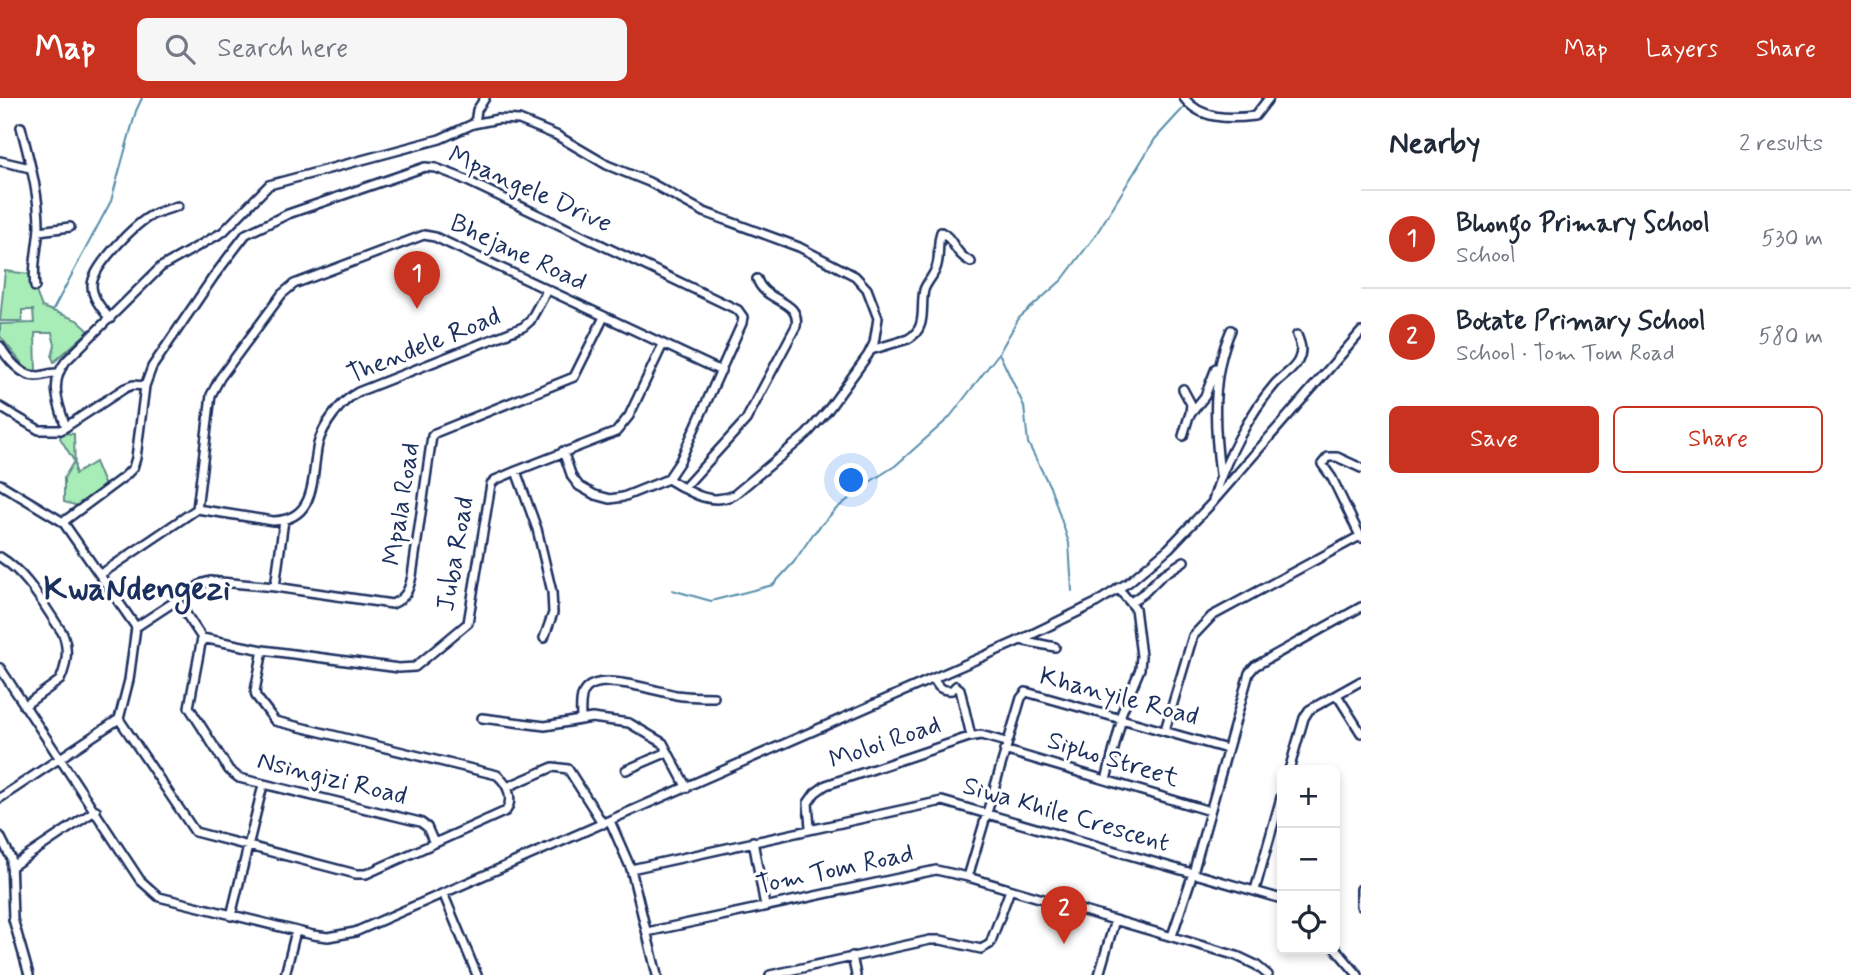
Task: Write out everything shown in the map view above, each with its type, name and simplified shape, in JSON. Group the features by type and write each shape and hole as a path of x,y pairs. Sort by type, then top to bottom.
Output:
{"street":[{"path":"475,124 477,110 485,98"},
{"path":"1184,98 1196,110 1225,117 1255,116 1269,98"},
{"path":"66,427 55,388 57,373 66,361 160,267 223,232 269,185 440,139 475,124 511,119 530,124 704,212 785,242 845,271 855,276 867,289 878,318 871,350 828,410 806,435 734,495 723,500 713,500 694,495 668,479 617,499 595,495 574,480 563,452"},
{"path":"21,127 36,193 39,230 34,287"},
{"path":"0,160 30,168"},
{"name":"Mpangele Drive","path":"63,522 125,477 133,468 145,386 158,356 246,234 288,214 425,167 457,176 738,310 743,317 742,323 680,461 668,479"},
{"path":"110,318 95,299 92,289 95,275 124,238 141,222 151,215 178,206"},
{"path":"39,230 70,227"},
{"path":"871,350 908,340 920,327 925,288 937,268 941,232 946,234 961,257 971,262"},
{"name":"Bhejane Road","path":"197,509 211,394 282,294 290,287 424,235 435,237 721,371"},
{"path":"684,488 746,420 796,326 798,319 795,312 787,304 763,291 757,279"},
{"name":"Thendele Road","path":"284,520 304,507 310,497 320,438 347,400 358,392 523,327 530,321 547,290"},
{"name":"Mpala Road","path":"136,627 202,583 210,581 275,587 393,604 404,598 409,592 412,576 432,436 574,377 604,317"},
{"path":"1190,414 1205,396 1231,330"},
{"path":"0,668 140,880 152,892 159,897 231,916 321,936 341,936 384,920 443,892 687,788 1094,604 1170,548 1361,332"},
{"path":"1211,504 1220,475 1233,450 1269,392 1296,365 1301,349 1297,335"},
{"name":"Juba Road","path":"202,638 263,650 399,668 415,667 423,663 468,623 488,491 495,480 616,432 624,425 663,344"},
{"path":"0,346 5,355 24,373 36,376 49,372 57,373"},
{"path":"1220,361 1214,435 1220,475"},
{"path":"0,407 39,430 61,430 124,388 132,385 145,386"},
{"path":"1183,389 1191,404 1183,436"},
{"path":"1165,730 1193,636 1202,625 1212,616 1360,537 1332,478 1322,464 1328,457 1337,457 1361,468"},
{"path":"516,471 537,529 552,592 553,613 544,638"},
{"path":"0,484 63,522 136,627 129,680 119,719 0,798"},
{"path":"101,574 197,509 284,520 275,587"},
{"path":"0,557 15,566 25,578 66,642 60,680 24,706"},
{"path":"1131,602 1161,576 1184,561"},
{"path":"1106,780 1121,718 1141,663 1136,614 1131,602 1118,588"},
{"path":"177,600 202,638"},
{"path":"1172,936 1252,669 1361,607"},
{"name":"Nsingizi Road","path":"202,638 190,697 191,711 232,774 264,785 420,822 427,827 434,844"},
{"path":"1019,640 1055,647"},
{"path":"119,719 191,829 200,835 359,874 506,811 510,803 507,787 500,776 275,721 256,696 263,650"},
{"path":"934,678 937,686 945,691 956,686 960,689 971,737"},
{"path":"1291,765 1306,714 1361,681"},
{"path":"581,720 583,694 595,683 625,684 685,696 714,696"},
{"name":"Khanyile Road","path":"968,877 1005,746 1021,698 1026,692 1227,748"},
{"path":"1337,695 1361,733"},
{"path":"482,718 544,726 601,718 629,723 663,743 687,788"},
{"name":"Moloi Road","path":"810,828 808,803 815,793 826,785 971,737 988,736 1005,746"},
{"name":"Sipho Street","path":"1005,746 1210,811"},
{"path":"626,770 668,752"},
{"path":"507,787 553,766 568,769 606,822 631,869 657,975"},
{"path":"231,916 264,785"},
{"name":"Siwa Khile Crescent","path":"631,869 937,801 986,812 1277,897"},
{"path":"11,867 96,810"},
{"path":"1255,890 1277,812"},
{"path":"0,836 8,850 13,919 29,975"},
{"path":"753,842 765,906"},
{"name":"Tom Tom Road","path":"647,932 928,871 943,871 1237,956 1256,965 1268,975"},
{"path":"1361,889 1361,906"},
{"path":"769,975 789,973 852,956 930,940 941,940 981,950 987,947 993,938 1010,890"},
{"path":"443,892 477,975"},
{"path":"1099,975 1115,920"},
{"path":"285,975 296,931"},
{"path":"1340,954 1358,975"},
{"path":"852,956 856,975"}],"green space":[{"path":"5,271 29,274 42,307 77,320 89,331 54,362 52,357 55,345 52,333 35,333 36,371 27,370 0,336 0,324 34,323 33,310 22,310 22,321 0,321"},
{"path":"62,433 74,434 75,474 95,462 105,486 78,506 64,502 64,478 74,461 60,438"}],"waterway":[{"path":"53,310 111,201 142,98"},
{"path":"672,590 711,601 773,585 835,510 868,483 895,466 949,418 999,353 1019,318 1062,280 1095,236 1155,139 1187,104"},
{"path":"1000,355 1024,406 1028,443 1051,489 1069,543 1072,591"}],"place":[{"name":"Bhongo Primary School","path":"417,309"},
{"name":"Botate Primary School","path":"1064,944"}],"district":[{"name":"KwaNdengezi","path":"137,590"}]}
